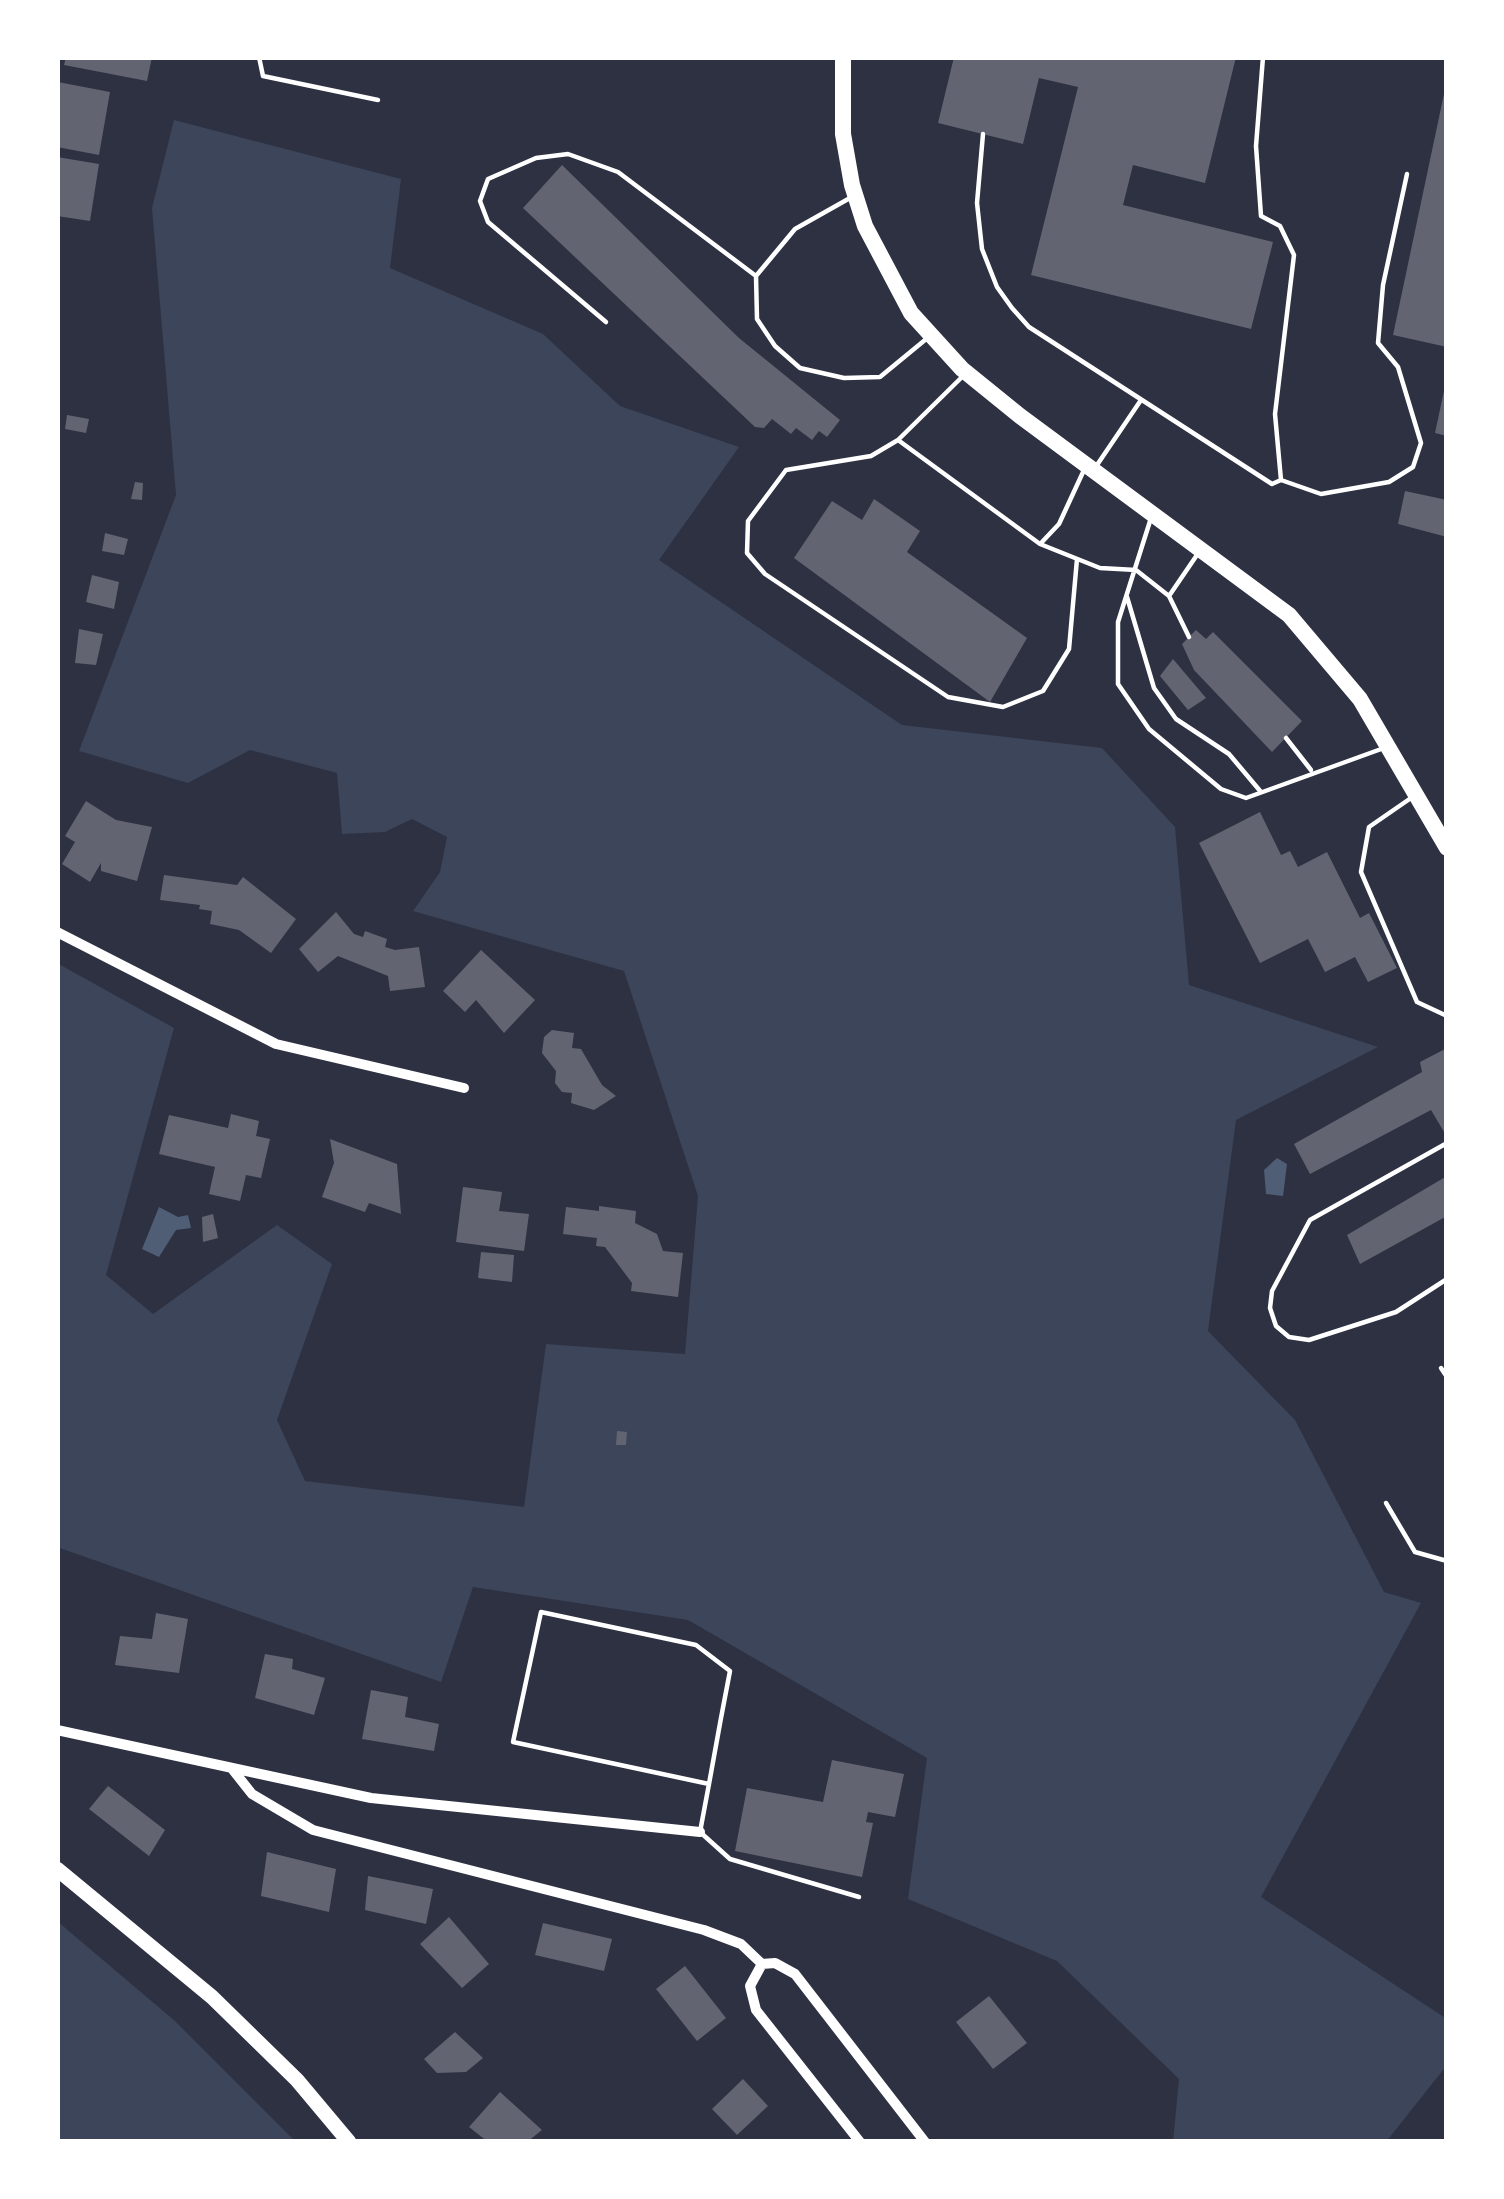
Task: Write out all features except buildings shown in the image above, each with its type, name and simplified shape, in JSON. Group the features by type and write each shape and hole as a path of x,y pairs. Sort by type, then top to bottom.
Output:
{"main road":[{"path":"842,57 843,134 855,195 888,276 930,336 966,373 1288,615 1327,655 1447,848"},
{"path":"57,1869 212,1997 297,2080 349,2142"}],"street":[{"path":"57,932 276,1044 464,1088"},
{"path":"57,1730 370,1798 700,1832"},
{"path":"233,1770 252,1794 313,1830 704,1930 741,1944 762,1964 775,1963 795,1974 925,2142"},
{"path":"762,1964 750,1986 756,2010 860,2142"}],"lane":[{"path":"259,57 263,76 378,100"},
{"path":"1263,57 1256,146 1261,216 1280,226 1294,255 1275,414 1281,480"},
{"path":"983,134 980,236 997,287 1029,327 1272,484 1281,480 1322,494 1389,482 1413,467 1421,443 1398,367 1378,343 1383,285 1407,174"},
{"path":"606,322 488,222 480,201 488,178 536,158 568,154 618,172 756,276"},
{"path":"855,195 795,229 756,276 758,319 775,346 800,368 844,378 880,377 930,336"},
{"path":"966,373 898,440 871,456 786,470 748,521 743,541 746,554 765,574 948,697 1004,707 1043,691 1069,649 1077,559"},
{"path":"1040,544 1059,524 1090,467 1141,400"},
{"path":"898,440 1040,544 1100,568 1136,570 1169,596 1189,638"},
{"path":"1153,512 1118,622 1118,684 1149,729 1221,789 1246,798 1311,770 1388,747"},
{"path":"1169,596 1202,548"},
{"path":"1126,597 1154,688 1176,719 1229,754 1261,792"},
{"path":"1286,738 1311,770"},
{"path":"1416,794 1369,827 1360,872 1417,1002 1447,1016"},
{"path":"1447,1143 1310,1220 1273,1291 1270,1308 1276,1326 1289,1337 1309,1340 1396,1312 1447,1279"},
{"path":"1442,1368 1447,1377"},
{"path":"1386,1503 1414,1552 1447,1561"},
{"path":"709,1784 513,1742 541,1612 696,1646 730,1671 709,1784 700,1832 730,1859 859,1897"}],"shaded area":[{"path":"174,120 401,179 390,268 543,334 620,406 739,447 659,560 902,725 1102,748 1175,827 1189,985 1378,1047 1236,1120 1208,1331 1295,1420 1384,1592 1421,1603 1261,1897 1447,2019 1447,2065 1386,2142 1173,2142 1179,2079 1057,1961 908,1899 927,1758 688,1620 473,1587 441,1682 57,1547 57,963 174,1028 106,1275 153,1314 277,1225 332,1264 277,1420 305,1481 524,1507 546,1344 685,1354 698,1196 624,971 413,911 440,872 447,837 412,819 385,832 342,834 337,773 250,750 188,783 79,751 176,495 152,208"},
{"path":"1277,1158 1287,1164 1283,1196 1266,1194 1264,1170"},
{"path":"159,1207 178,1217 188,1215 191,1228 176,1230 159,1257 142,1249"},
{"path":"57,1921 175,2021 296,2142 57,2142"}]}
